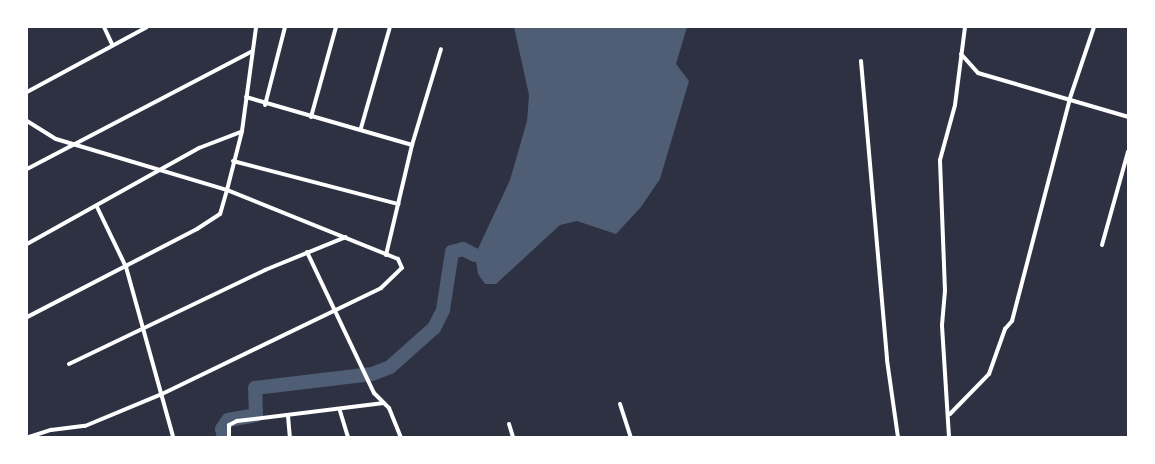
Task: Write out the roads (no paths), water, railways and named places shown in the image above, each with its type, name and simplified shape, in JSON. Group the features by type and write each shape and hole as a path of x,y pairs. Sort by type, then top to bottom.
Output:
{"street":[{"path":"104,27 112,44"},
{"path":"27,92 147,27"},
{"path":"27,317 126,267 220,214 242,131 256,27"},
{"path":"265,105 285,27"},
{"path":"311,117 336,27"},
{"path":"361,128 390,27"},
{"path":"949,437 950,414 942,324 945,291 940,160 955,105 965,27"},
{"path":"950,414 989,374 1005,329 1012,321 1070,98 1094,27"},
{"path":"386,255 412,145 441,49"},
{"path":"27,168 252,52"},
{"path":"961,53 978,72 1128,117"},
{"path":"861,62 887,360 898,437"},
{"path":"246,98 265,105 361,128 412,145"},
{"path":"27,121 56,139 76,143 227,190 346,237 402,262 398,273 381,288 162,394 85,426 51,430 29,437"},
{"path":"27,244 97,207 199,148 242,131"},
{"path":"1102,245 1128,152"},
{"path":"233,161 398,204"},
{"path":"97,207 126,267 173,437"},
{"path":"69,364 307,252 346,237"},
{"path":"307,252 374,393 384,403 401,437"},
{"path":"229,437 232,422 339,411 384,403"},
{"path":"620,404 631,437"},
{"path":"339,411 348,437"},
{"path":"288,416 290,437"},
{"path":"509,424 513,437"}],"water":[{"path":"514,27 687,27 676,64 689,81 660,179 641,207 616,234 577,221 560,225 496,284 485,284 478,274 475,255 510,180 527,121 529,95"}],"waterway":[{"path":"224,437 222,429 228,420 256,415 255,388 372,374 390,367 434,328 443,310 452,252 463,249 475,255"}]}
